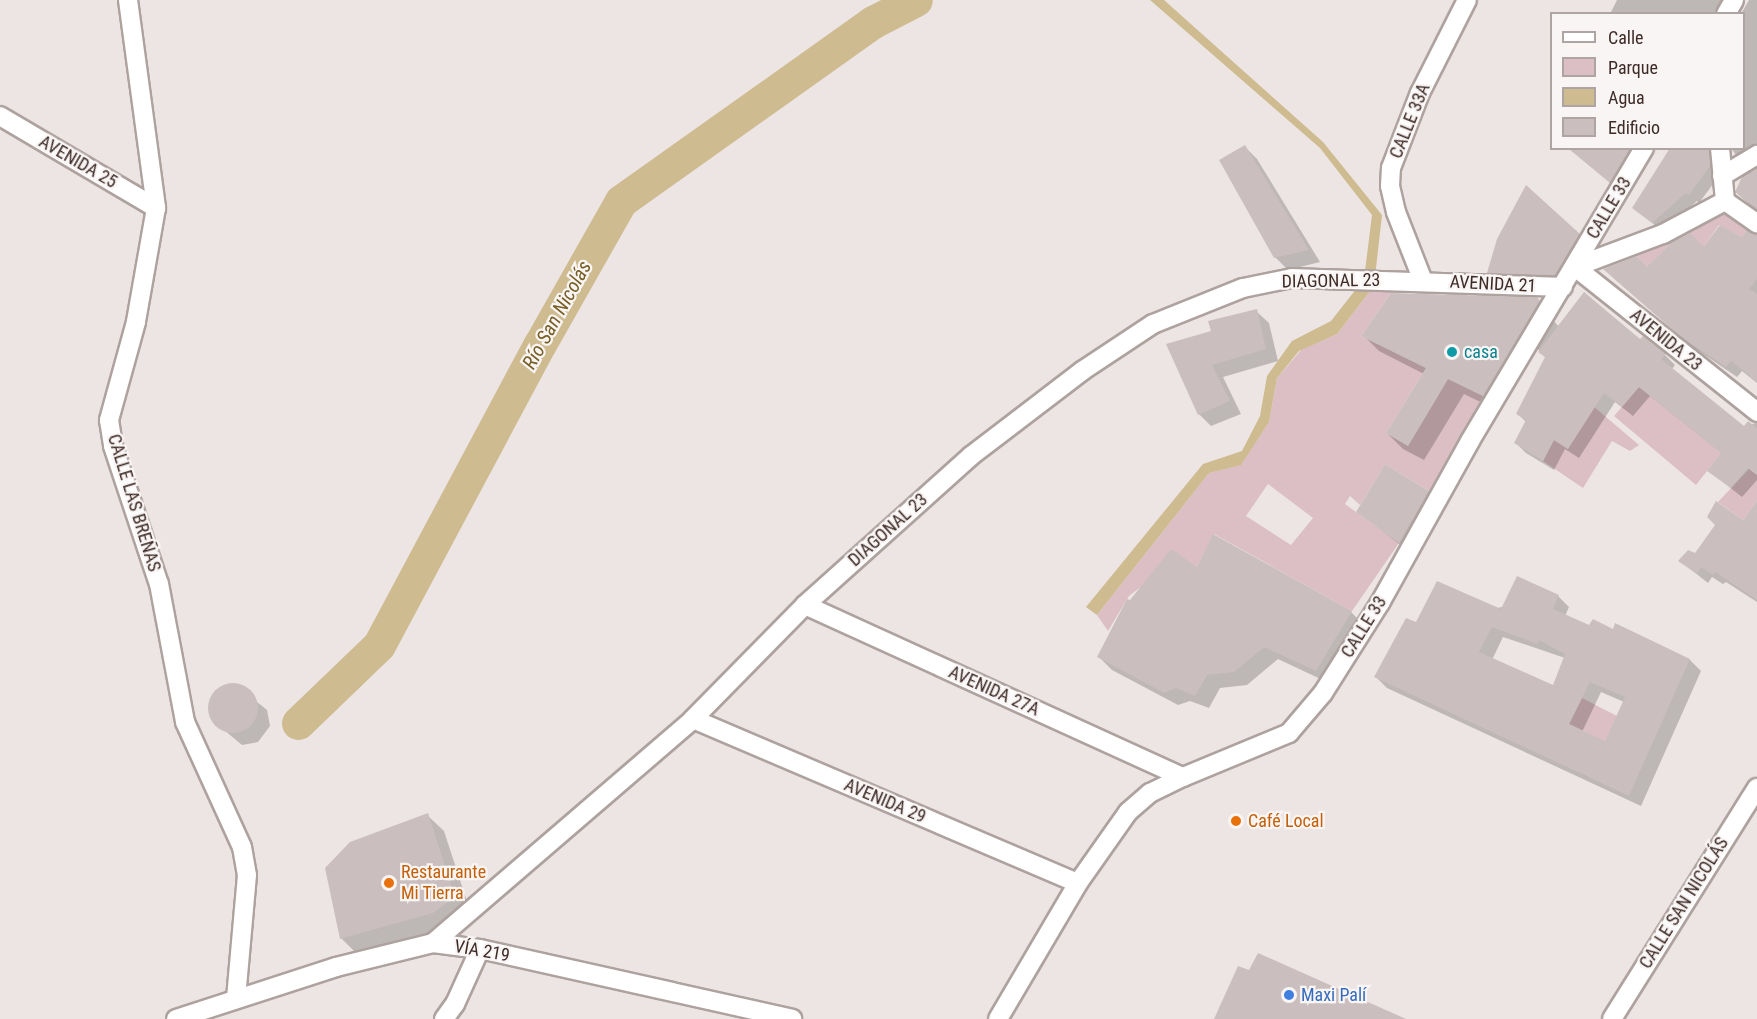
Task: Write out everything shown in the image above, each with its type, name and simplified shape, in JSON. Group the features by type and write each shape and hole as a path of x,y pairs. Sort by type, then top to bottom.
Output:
{"street":[{"name":"CALLE LAS BREÑAS","path":"128,0 156,208 136,322 109,420 113,446 159,585 185,722 242,847 247,875 236,998"},
{"name":"CALLE 33A","path":"1423,280 1396,212 1390,186 1391,168 1420,93 1467,0"},
{"name":"AVENIDA 25","path":"0,116 156,208"},
{"name":"CALLE 33","path":"998,1019 1078,883 1128,812 1150,793 1288,733 1323,693 1380,603 1470,441 1643,150"},
{"path":"1720,150 1725,201 1757,223"},
{"path":"1722,176 1757,155"},
{"path":"1575,267 1663,234 1725,201"},
{"name":"AVENIDA 23","path":"1575,267 1757,412"},
{"name":"DIAGONAL 23","path":"433,943 693,720 805,605 971,456 1082,371 1153,324 1243,288 1292,278 1423,280"},
{"name":"AVENIDA 21","path":"1423,280 1563,287"},
{"name":"AVENIDA 27A","path":"805,605 1183,777"},
{"name":"AVENIDA 29","path":"693,720 1078,883"},
{"name":"CALLE SAN NICOLÁS","path":"1612,1019 1757,788"},
{"name":"VÍA 219","path":"185,1017 236,998 384,952 433,943 480,949 792,1019"},
{"path":"444,1019 455,1004 480,949"}],"green space":[{"path":"1724,209 1750,227 1742,237 1719,225 1704,246 1686,230"},
{"path":"1677,235 1685,246 1680,255 1669,245 1647,266 1634,253"},
{"path":"1374,286 1395,287 1361,336 1426,368 1386,433 1408,446 1448,379 1483,396 1431,492 1385,464 1360,505 1350,496 1345,504 1399,543 1352,611 1214,534 1197,567 1146,583 1129,596 1108,631 1097,615 1209,473 1241,464 1269,422 1277,378 1302,349 1337,334","holes":["1268,484 1313,518 1291,545 1246,516"]},
{"path":"1639,387 1722,452 1696,485 1614,416"},
{"path":"1580,395 1639,445 1630,451 1612,441 1583,488 1543,461 1554,440 1568,449"},
{"path":"1749,469 1757,475 1757,501 1743,520 1718,502"},
{"path":"1582,698 1617,716 1588,777 1572,769 1588,733 1569,724"}],"water":[{"path":"1150,0 1164,0 1323,142 1382,215 1374,286 1337,334 1299,351 1277,378 1269,422 1241,465 1209,473 1097,615 1086,607 1203,464 1242,451 1260,416 1267,376 1292,341 1331,321 1364,279 1372,215 1320,148"}],"building":[{"path":"1245,145 1309,250 1274,258 1219,160"},
{"path":"1570,150 1630,150 1610,183"},
{"path":"1669,150 1709,150 1710,166 1689,195 1686,193 1652,223 1632,208"},
{"path":"1757,168 1757,209 1735,192 1742,177"},
{"path":"1526,185 1580,234 1555,275 1487,273 1497,239"},
{"path":"1720,225 1742,237 1747,230 1757,234 1757,279 1749,289 1757,294 1757,382 1731,361 1726,367 1681,337 1603,269 1637,256 1647,266 1672,242 1690,233 1704,246"},
{"path":"1584,292 1640,339 1643,336 1666,354 1661,359 1744,426 1748,421 1757,428 1757,475 1748,468 1731,488 1707,471 1721,453 1639,387 1622,407 1604,393 1568,449 1554,440 1543,461 1514,443 1526,420 1516,414 1545,357 1538,352"},
{"name":"casa","path":"1391,293 1537,297 1540,301 1483,396 1448,379 1408,446 1386,433 1426,368 1361,336"},
{"path":"1257,309 1266,349 1212,365 1230,401 1198,415 1166,344 1211,331 1208,321"},
{"path":"1385,464 1429,491 1399,543 1356,512"},
{"path":"1716,501 1743,520 1757,501 1757,600 1715,572 1713,575 1701,567 1697,574 1678,561 1688,550 1695,553 1715,525 1707,517"},
{"path":"1213,534 1352,611 1316,671 1264,647 1234,672 1207,675 1195,696 1176,688 1164,693 1097,657 1127,599 1130,600 1171,549 1197,567"},
{"path":"1517,576 1559,595 1553,609 1589,625 1593,619 1613,629 1615,623 1690,659 1629,796 1374,677 1406,618 1416,622 1437,581 1501,609","holes":["1492,627 1537,644 1539,640 1565,654 1553,685 1479,652","1590,682 1625,697 1605,741 1569,724"]},
{"path":"228,683 238,683 251,690 258,703 258,713 251,726 238,733 228,733 219,729 212,722 208,713 208,703 212,694 219,687"},
{"name":"Restaurante Mi Tierra","path":"428,813 455,897 433,913 340,939 325,868 350,842"},
{"name":"Maxi Palí","path":"1258,953 1406,1019 1214,1019 1238,966 1249,970"}],"waterway":[{"name":"Río San Nicolás","path":"298,723 379,645 540,344 621,201 873,22 916,0"}],"place":[{"name":"casa","path":"1452,352"},
{"name":"Café Local","path":"1236,821"},
{"name":"Restaurante Mi Tierra","path":"389,883"},
{"name":"Maxi Palí","path":"1289,995"}]}
